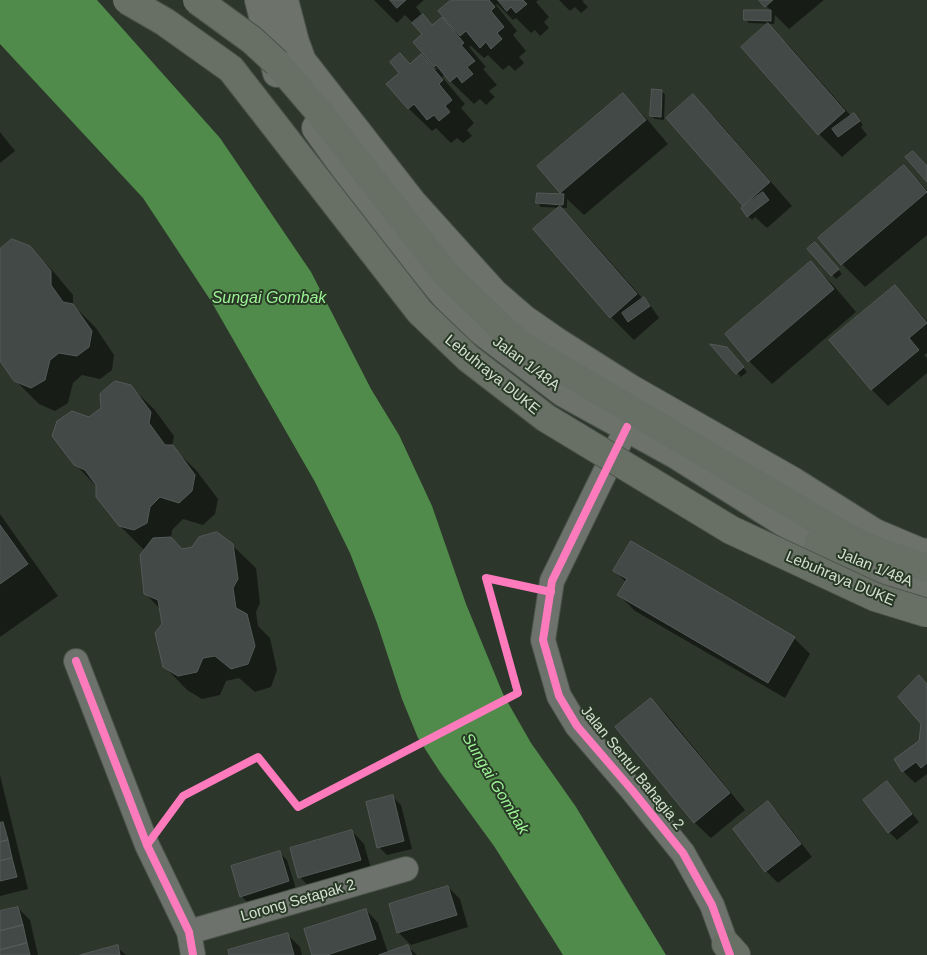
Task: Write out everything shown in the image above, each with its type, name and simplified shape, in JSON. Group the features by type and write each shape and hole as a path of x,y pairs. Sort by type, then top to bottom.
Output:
{"highway":[{"name":"Lebuhraya DUKE","path":"127,0 165,22 231,69 420,312 468,358 538,412 731,530 875,597 927,613"},
{"path":"197,0 252,40 277,63 319,112 445,273 518,343 848,538 879,552 927,568"},
{"path":"818,544 885,602 902,614 927,625"}],"main road":[{"name":"Jalan 1/48A","path":"259,0 277,74 387,227 463,316 564,393 627,426 818,544 891,576 927,588"},
{"path":"284,0 302,61 412,202 494,293 524,319 631,388 794,482 875,533 920,552 927,553"}],"street":[{"name":"Jalan Sentul Bahagia 2","path":"627,426 552,581 543,640 559,696 577,726 683,853 712,905 731,951"},
{"path":"76,660 147,845 191,944"},
{"name":"Lorong Setapak 2","path":"191,944 406,869"}],"water":[{"name":"Sungai Gombak","path":"0,0 97,0 220,138 311,272 371,389 399,435 432,506 466,604 503,694 531,743 576,807 666,955 563,955 494,846 440,772 418,738 402,699 377,623 350,553 315,482 211,301 143,198 0,44"}],"building":[{"path":"390,0 406,0 397,8"},
{"path":"451,0 489,0 495,7 491,11 504,27 497,33 502,39 491,49 486,42 480,48 466,31 460,36 438,11"},
{"path":"498,0 523,0 527,4 516,13 511,7 507,11"},
{"path":"759,0 773,0 765,7"},
{"path":"744,10 771,10 771,21 744,20"},
{"path":"423,14 432,25 442,17 464,43 461,45 475,61 467,67 473,74 462,83 457,76 450,82 436,65 434,67 413,42 422,34 412,23"},
{"path":"768,23 845,111 818,135 741,47"},
{"path":"400,53 410,64 421,54 443,80 439,84 452,100 445,106 450,112 439,121 434,115 427,120 414,104 408,109 386,84 399,73 390,62"},
{"path":"652,89 662,90 661,117 650,116"},
{"path":"623,93 646,120 560,193 537,166"},
{"path":"693,94 770,182 743,206 666,118"},
{"path":"854,113 860,121 838,137 832,129"},
{"path":"913,151 927,166 927,182 905,157"},
{"path":"904,165 927,192 841,265 818,238"},
{"path":"763,192 769,200 747,217 741,208"},
{"path":"537,193 564,194 563,205 536,203"},
{"path":"560,206 637,294 610,318 533,229"},
{"path":"12,239 30,246 51,271 51,285 63,302 73,304 92,331 89,347 77,356 59,353 50,360 45,380 31,388 14,381 0,361 0,249"},
{"path":"815,242 839,269 831,276 807,249"},
{"path":"811,261 834,289 748,362 725,334"},
{"path":"895,285 927,323 909,338 919,350 871,390 829,340"},
{"path":"644,297 650,306 628,322 622,313"},
{"path":"710,344 727,347 744,367 736,374"},
{"path":"115,381 131,385 151,412 149,423 165,445 173,445 195,475 192,491 179,503 160,497 150,507 147,523 134,530 119,526 96,497 96,485 85,470 74,465 52,436 57,421 72,411 89,417 101,408 100,394"},
{"path":"0,525 28,564 0,584"},
{"path":"217,532 233,544 238,579 233,588 236,608 247,614 255,646 248,664 231,669 215,656 203,658 197,672 178,676 163,667 155,633 162,624 158,600 144,594 140,555 153,538 171,537 182,549 192,547 199,537"},
{"path":"631,541 795,637 768,683 617,595 627,579 613,571"},
{"path":"919,675 927,684 927,763 921,768 916,762 902,772 894,759 919,741 921,724 898,697"},
{"path":"651,698 730,793 694,823 615,727"},
{"path":"887,781 912,814 888,833 863,800"},
{"path":"393,795 404,841 377,848 366,802"},
{"path":"768,801 801,844 765,872 733,829"},
{"path":"3,822 8,840 0,842 0,823"},
{"path":"352,830 361,860 298,878 290,848"},
{"path":"8,840 12,858 0,861 0,842"},
{"path":"280,851 289,881 240,897 231,866"},
{"path":"12,858 17,877 0,881 0,861"},
{"path":"448,886 457,915 397,933 389,904"},
{"path":"18,907 23,925 0,931 0,911"},
{"path":"366,909 376,939 327,955 312,955 304,929"},
{"path":"23,925 27,943 0,950 0,931"},
{"path":"288,933 294,955 229,955 228,950"},
{"path":"27,943 30,955 0,955 0,950"},
{"path":"118,945 120,955 80,955"},
{"path":"408,945 412,955 379,955"}],"cycle path":[{"path":"627,427 552,581 543,640 559,696 577,726 683,853 712,905 730,955"},
{"path":"147,845 183,796 258,757 298,807 518,693 486,578 551,592"},
{"path":"76,661 147,845 189,932 193,955"}]}
